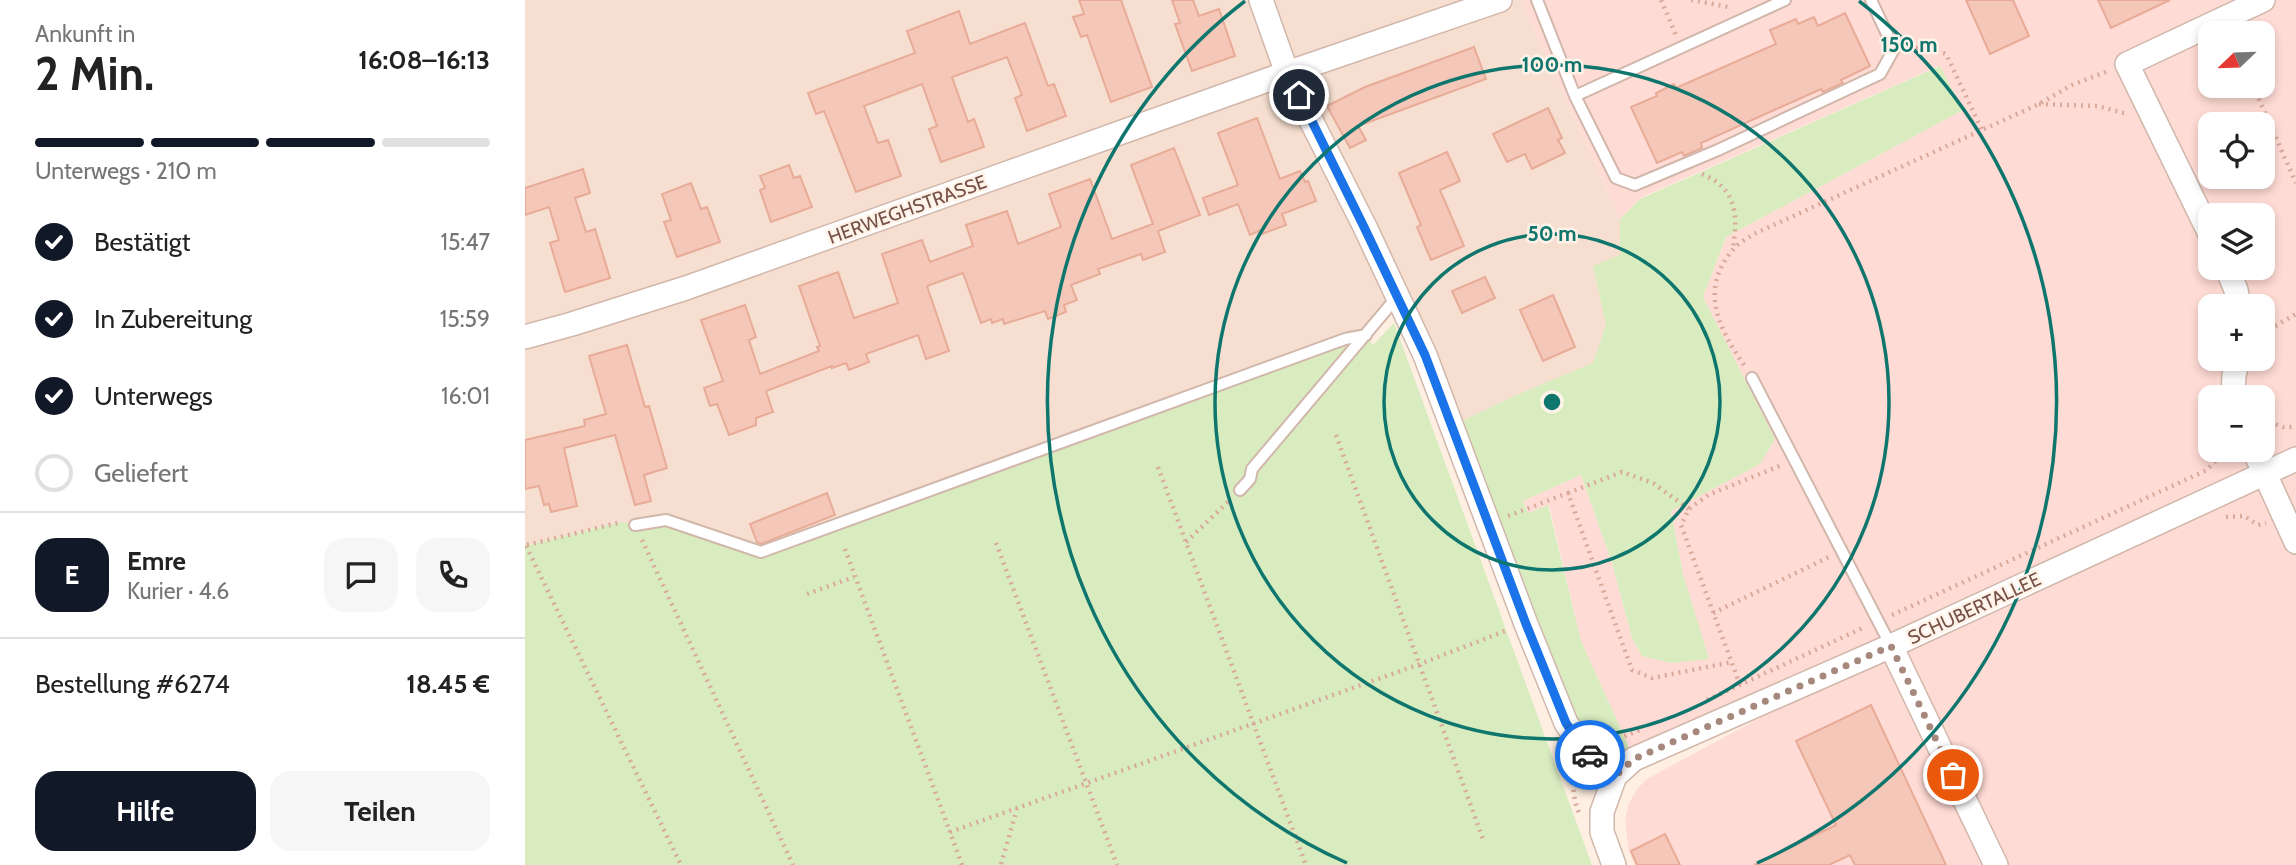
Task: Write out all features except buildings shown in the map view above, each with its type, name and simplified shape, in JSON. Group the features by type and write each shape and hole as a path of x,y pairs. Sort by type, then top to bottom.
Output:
{"street":[{"path":"1261,0 1287,73 1425,355 1566,723 1582,747 1615,776 1602,812 1602,832 1614,865"},
{"name":"HERWEGHSTRASSE","path":"525,337 686,288 1287,73 1500,0"},
{"path":"2198,210 2127,64 2263,0"},
{"name":"SCHUBERTALLEE","path":"1615,776 1634,759 1891,646 2296,459"},
{"path":"2260,462 2296,542"},
{"path":"1891,646 1996,865"}],"lane":[{"path":"1537,0 1575,96 1616,178 1635,185 1881,74 1895,49 1871,0"},
{"path":"1575,96 1785,0"},
{"path":"1241,490 1250,479 1252,470 1397,297"},
{"path":"635,525 666,520 761,552 1345,339 1366,335"},
{"path":"1752,378 1891,646"}],"path":[{"path":"1661,0 1681,47"},
{"path":"1691,0 1757,13"},
{"path":"1895,49 1929,48 1946,54 1982,130"},
{"path":"1752,378 1732,348 1719,320 1714,294 1716,275 1733,249 1753,234 2039,104 2072,85 2127,64"},
{"path":"2258,98 2296,183"},
{"path":"2039,104 2098,106 2155,122"},
{"path":"1677,167 1706,175 1721,186 1734,204 1737,222 1733,249"},
{"path":"2275,326 2296,314"},
{"path":"2275,424 2296,427"},
{"path":"1336,435 1483,839"},
{"path":"1749,709 1681,525 1689,509 1708,495 1795,460"},
{"path":"1158,467 1306,865"},
{"path":"1488,524 1622,472 1653,483 1689,509"},
{"path":"1186,542 1241,490"},
{"path":"1568,494 1632,670 1652,678 1732,662"},
{"path":"2222,519 2227,516 2244,516 2258,525 2263,525 2283,514"},
{"path":"681,865 526,546 621,522 635,525 793,865"},
{"path":"996,543 1117,865"},
{"path":"845,549 962,865"},
{"path":"1713,612 1842,551"},
{"path":"807,594 854,577"},
{"path":"950,832 1526,624"},
{"path":"1001,864 1017,808"}],"shaded area":[{"path":"525,0 1521,0 1620,219 1620,255 1593,267 1606,325 1593,363 1452,426 1397,297 1366,335 761,551 621,522 525,546"},
{"path":"1521,0 2296,0 2296,865 1635,865 1629,851 1625,820 1629,803 1647,779 1888,649 1634,758 1581,641 1549,505 1528,513 1523,501 1581,475 1612,563 1632,638 1683,574 1671,511 1759,464 1774,439 1703,297 1726,237 1963,110 1939,66 1640,198 1620,219"}],"green space":[{"path":"1940,66 1963,110 1726,237 1703,297 1775,439 1760,464 1671,511 1683,574 1709,659 1671,663 1642,656 1632,638 1612,563 1581,475 1523,501 1528,513 1548,505 1581,641 1634,758 1615,775 1582,747 1452,426 1593,363 1606,325 1593,266 1620,255 1620,219 1640,199"},
{"path":"1394,323 1592,865 525,865 525,546 621,522 635,525 666,520 762,553 1366,335 1373,345"}],"way so far":[{"path":"1590,755 1615,776 1634,759 1891,646 1953,775"}],"route":[{"path":"1299,95 1425,355 1566,723 1590,755"}]}
